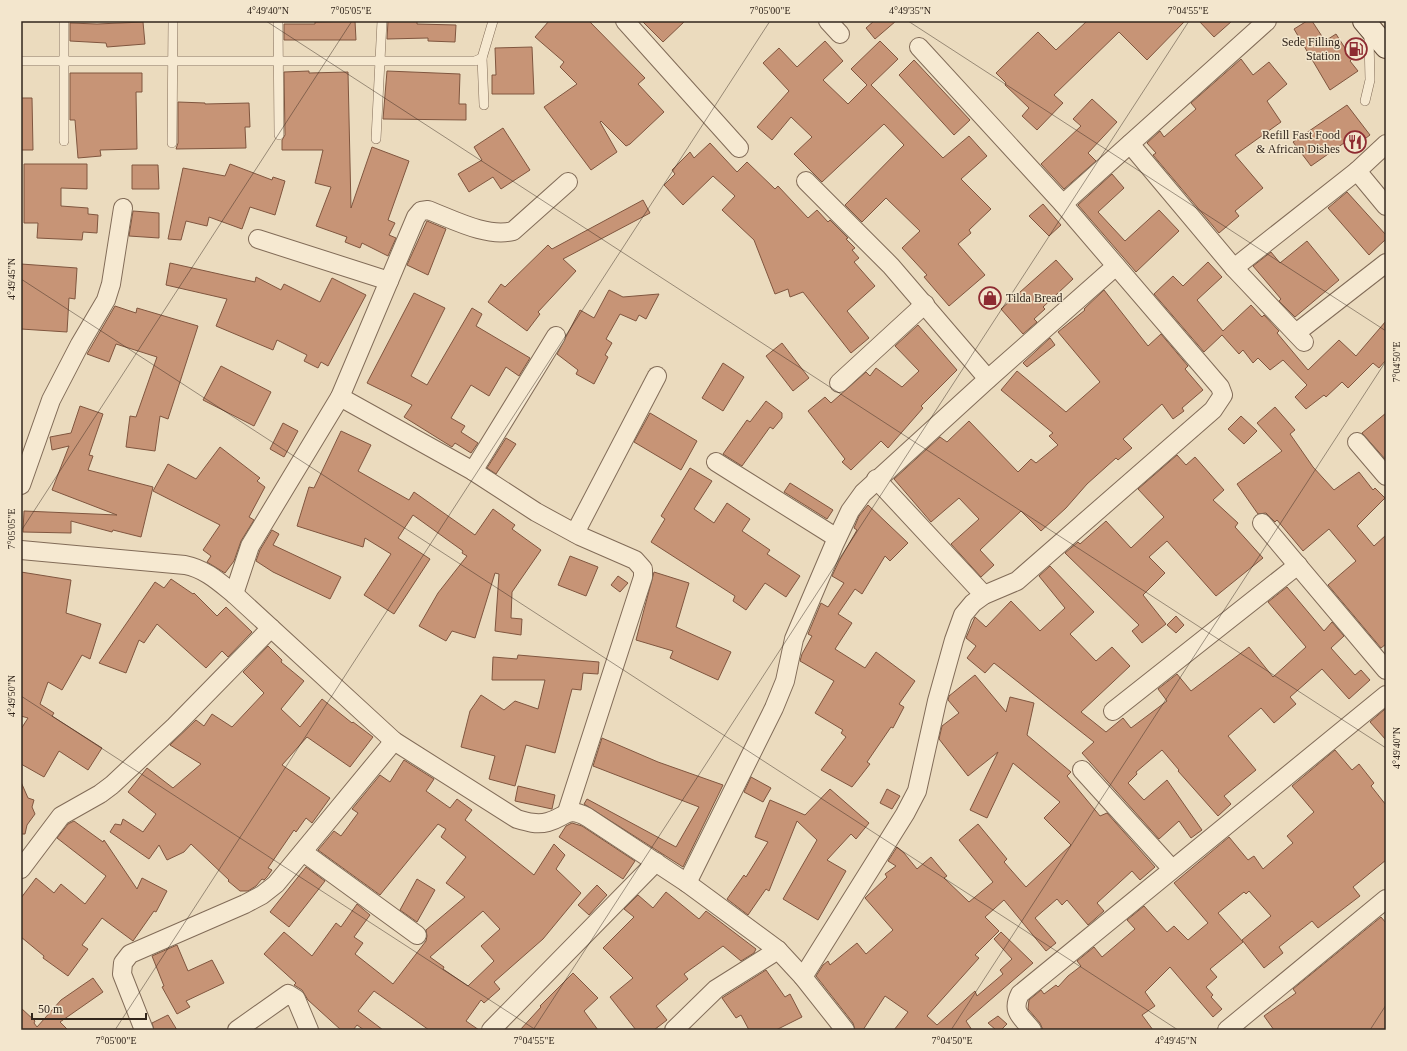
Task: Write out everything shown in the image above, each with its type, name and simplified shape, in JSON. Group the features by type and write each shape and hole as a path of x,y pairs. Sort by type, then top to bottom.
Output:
{"main road":[{"path":"1367,25 1386,47"}],"street":[{"path":"626,21 739,148"},
{"path":"1062,204 1267,21"},
{"path":"803,977 914,798 954,640 967,609 984,595 1006,587 1017,581 1214,410 1223,395 1220,387 1062,204 919,47"},
{"path":"1130,144 1234,268 1300,337 1386,263"},
{"path":"1234,268 1357,171 1386,144"},
{"path":"1357,171 1386,206"},
{"path":"806,181 891,266 988,379"},
{"path":"234,594 250,546 340,397 416,217 421,210 428,210 489,232 505,233 513,231 568,182"},
{"path":"21,485 52,400 80,344 106,300 111,284 123,208"},
{"path":"258,238 389,282"},
{"path":"687,883 774,708 785,681 794,639 837,538 850,512 863,493 876,479 1116,266"},
{"path":"839,382 925,304"},
{"path":"473,471 556,336"},
{"path":"575,533 657,376"},
{"path":"340,397 473,471 536,512 575,533 635,560 643,569 643,574 567,812"},
{"path":"1357,442 1386,476"},
{"path":"716,462 837,538"},
{"path":"876,479 984,595"},
{"path":"1262,523 1386,670"},
{"path":"21,550 185,565 196,568 212,576 234,594 394,741 517,819 540,823 549,822 567,812 575,812 583,815 687,883 778,950 803,977 845,1030"},
{"path":"1113,711 1298,565"},
{"path":"21,869 61,816 100,794 112,785 175,726 271,628"},
{"path":"1032,1030 1016,1010 1015,1003 1020,994 1386,695"},
{"path":"144,1030 122,974 123,963 130,954 262,895 276,884 394,741"},
{"path":"1082,770 1172,869"},
{"path":"303,852 417,935"},
{"path":"491,1030 656,862"},
{"path":"1227,1030 1386,899"},
{"path":"674,1030 716,989 778,950"},
{"path":"237,1030 288,994 296,999 309,1030"}],"lane":[{"path":"64,21 64,141"},
{"path":"172,143 173,21"},
{"path":"278,21 279,135"},
{"path":"376,139 382,21"},
{"path":"484,105 482,58 493,21"},
{"path":"1365,101 1370,80 1369,39 1367,25"},
{"path":"21,61 476,61 482,58"}],"building":[{"path":"355,21 356,40 284,40 284,24 315,24 315,22"},
{"path":"388,21 417,21 417,24 456,25 455,42 428,41 428,38 387,39"},
{"path":"549,21 589,21 645,78 638,84 664,112 626,146 601,121 600,122 617,152 591,170 544,107 577,84 560,67 564,62 535,37"},
{"path":"642,21 685,21 663,42"},
{"path":"874,21 896,21 875,39 866,28"},
{"path":"1087,21 1185,21 1147,60 1119,32 1054,95 1063,103 1037,130 1022,116 1029,108 1005,85 1006,83 996,73 1038,32 1056,50"},
{"path":"1199,21 1232,21 1214,37"},
{"path":"1307,21 1312,21 1325,41 1336,34 1352,59 1350,61 1358,71 1330,90 1294,29"},
{"path":"143,22 145,44 107,47 106,43 70,41 70,23 97,24"},
{"path":"825,41 843,61 823,80 848,104 867,85 851,69 880,41 898,59 871,85 943,158 969,136 987,156 961,179 991,209 969,230 971,233 958,244 985,275 949,306 924,277 927,275 902,248 920,231 886,198 862,222 845,205 904,145 884,124 822,182 794,154 812,137 791,117 772,140 757,127 789,91 763,63 779,48 797,67"},
{"path":"532,47 534,94 492,94 492,75 496,75 495,48"},
{"path":"1241,59 1253,75 1269,62 1287,84 1267,101 1281,122 1235,155 1263,188 1235,211 1239,216 1219,233 1153,155 1156,153 1147,143 1160,131 1164,137 1196,109 1191,103"},
{"path":"914,60 970,120 954,135 899,75"},
{"path":"309,71 309,73 348,72 351,208 372,147 409,161 388,220 395,223 389,235 396,238 388,256 362,243 360,248 345,242 347,237 316,226 331,187 315,183 323,150 282,150 282,140 285,135 284,72"},
{"path":"387,71 460,74 459,104 466,104 466,120 383,119"},
{"path":"70,73 142,73 142,92 136,92 137,149 100,150 101,156 78,158 75,120 70,120"},
{"path":"21,98 32,98 33,150 21,150"},
{"path":"1092,99 1117,122 1088,153 1096,161 1064,189 1041,164 1081,126 1073,119"},
{"path":"178,102 205,104 249,103 250,127 245,127 246,148 176,149 178,143"},
{"path":"1347,105 1370,135 1350,150 1344,143 1311,166 1293,142"},
{"path":"503,128 530,170 501,189 493,177 469,192 458,174 482,160 474,147"},
{"path":"710,143 737,172 747,162 775,189 778,186 808,218 817,210 828,222 830,220 848,238 846,239 855,248 852,250 859,258 854,262 875,286 847,311 869,338 851,353 803,292 790,297 788,289 775,294 754,240 722,210 735,196 713,176 683,205 664,185 675,174 672,170 690,152 694,158"},
{"path":"24,164 87,164 87,189 61,188 61,206 88,208 88,214 98,215 97,233 83,232 82,240 37,238 38,223 24,223"},
{"path":"230,164 272,180 273,177 285,181 275,215 250,207 242,229 209,217 207,226 186,221 181,240 168,239 183,168 225,176"},
{"path":"132,165 158,165 159,189 132,189"},
{"path":"1112,174 1124,188 1098,212 1125,241 1159,210 1179,231 1136,272 1078,205"},
{"path":"1347,192 1386,235 1386,239 1369,255 1328,208"},
{"path":"643,200 650,213 563,259 576,271 538,312 540,314 527,331 488,302 501,284 505,287 548,245 552,249"},
{"path":"1043,204 1061,225 1049,236 1029,216"},
{"path":"133,211 159,213 159,238 129,236"},
{"path":"427,221 446,229 428,275 407,265"},
{"path":"1307,241 1339,280 1295,317 1279,301 1281,299 1253,266 1271,252 1280,263"},
{"path":"1056,260 1073,279 1043,307 1045,309 1034,319 1037,322 1023,334 1001,309"},
{"path":"1208,262 1222,277 1197,300 1223,331 1251,305 1262,317 1264,315 1279,331 1277,333 1308,370 1339,340 1356,356 1386,321 1386,360 1379,368 1373,363 1348,388 1342,382 1326,397 1324,395 1306,409 1295,397 1307,385 1283,360 1270,370 1258,358 1253,363 1243,350 1239,354 1222,335 1204,352 1154,294 1173,276 1183,286"},
{"path":"170,263 255,282 256,277 281,290 284,284 320,302 332,278 366,295 328,366 321,362 318,368 304,361 307,355 277,340 273,350 216,326 227,299 166,285"},
{"path":"21,264 77,268 75,299 69,298 67,332 21,329"},
{"path":"609,290 623,297 659,294 646,319 639,315 636,321 620,314 606,339 612,343 605,355 608,357 594,384 576,374 578,370 557,354 580,310 594,318"},
{"path":"1104,290 1148,346 1161,334 1188,366 1185,369 1203,390 1182,408 1184,411 1173,419 1162,404 1123,439 1132,448 1118,460 1116,458 1087,484 1066,508 1041,531 1021,511 980,550 994,565 981,577 951,544 979,519 959,498 931,522 894,479 940,437 947,442 969,421 1018,472 1031,459 1036,463 1058,445 1049,436 1053,433 1001,390 1017,371 1066,412 1100,382 1058,332 1085,310 1084,309"},
{"path":"414,293 445,308 411,376 427,385 472,308 482,314 476,326 530,358 519,376 506,367 489,396 471,385 451,418 465,426 461,432 478,443 471,453 455,443 452,447 404,417 412,405 367,383"},
{"path":"115,306 136,313 137,308 198,326 168,419 160,416 155,451 126,447 130,416 136,417 157,357 116,344 109,362 87,354"},
{"path":"918,325 957,370 921,406 923,408 888,448 881,441 851,470 842,462 845,459 808,411 825,397 831,403 866,372 870,376 876,368 902,387 919,371 895,346"},
{"path":"1050,338 1055,345 1027,367 1023,363"},
{"path":"782,343 809,378 793,391 766,356"},
{"path":"723,363 744,377 723,411 702,398"},
{"path":"221,366 271,392 254,426 203,400"},
{"path":"766,401 782,413 782,418 773,429 770,427 742,466 723,454 747,420 750,422"},
{"path":"80,406 103,414 89,455 93,456 88,470 153,487 141,537 113,530 112,532 71,521 71,533 23,532 24,511 117,515 52,490 69,446 52,450 50,437 71,433"},
{"path":"1275,407 1295,430 1290,434 1313,467 1334,490 1359,472 1373,490 1375,488 1385,498 1357,526 1374,546 1386,535 1386,644 1381,648 1328,585 1356,561 1329,529 1303,551 1277,520 1275,522 1266,513 1258,514 1237,484 1282,451 1257,423"},
{"path":"650,413 697,441 681,470 634,442"},
{"path":"1386,413 1386,460 1362,433"},
{"path":"1241,416 1257,431 1244,444 1228,429"},
{"path":"283,423 298,431 284,457 270,449"},
{"path":"341,431 371,445 358,471 409,500 414,492 475,535 493,509 515,525 512,529 541,550 512,592 511,618 522,619 521,635 495,631 499,574 495,573 475,638 452,631 446,641 419,626 438,593 467,556 462,553 463,551 413,515 398,538 430,559 394,614 364,595 391,554 365,538 363,547 297,526 309,487 314,488"},
{"path":"506,438 516,444 496,474 487,468"},
{"path":"220,447 260,478 257,481 265,487 249,517 254,520 241,541 234,561 225,573 207,562 211,556 203,550 220,525 153,491 168,464 196,479"},
{"path":"1177,455 1186,465 1195,457 1224,490 1213,500 1238,523 1235,527 1263,558 1216,596 1167,541 1149,557 1165,573 1143,595 1166,624 1142,643 1132,631 1139,625 1065,553 1078,542 1080,544 1106,521 1131,548 1164,517 1138,489"},
{"path":"690,468 712,481 694,509 714,523 727,503 750,519 742,531 770,550 767,554 800,576 786,597 765,583 746,610 733,601 735,596 651,542 665,519 661,516"},
{"path":"790,483 833,510 827,519 784,492"},
{"path":"868,505 908,543 890,561 885,556 862,594 855,589 838,614 852,623 835,649 865,668 876,652 915,681 899,704 904,707 893,728 891,727 867,762 870,764 852,787 821,770 846,737 841,733 843,730 815,713 834,681 800,661 802,654 812,636 808,634 821,603 828,607 844,583 832,576 857,530 854,528 859,516"},
{"path":"272,530 279,534 273,545 341,577 330,599 273,572 256,561 260,550"},
{"path":"570,556 598,567 586,596 558,585"},
{"path":"1050,566 1094,612 1070,634 1096,661 1112,647 1130,666 1081,712 1106,732 1123,718 1131,728 1167,701 1158,689 1177,674 1191,691 1249,647 1273,677 1306,647 1268,602 1287,587 1324,631 1332,622 1344,636 1331,648 1355,675 1361,670 1370,680 1349,699 1322,669 1290,697 1296,704 1274,723 1261,708 1228,736 1256,770 1224,796 1231,804 1218,816 1178,771 1179,770 1162,750 1136,772 1137,774 1128,783 1144,800 1167,780 1202,830 1191,838 1179,821 1159,839 1082,753 1094,742 994,663 985,673 967,658 976,646 966,638 975,617 986,627 1011,601 1040,631 1065,608 1039,576"},
{"path":"21,572 71,580 66,613 101,624 90,659 82,655 62,690 48,682 40,704 54,713 52,716 102,748 88,770 59,751 44,777 21,764 21,729 28,718 21,716"},
{"path":"654,572 689,583 676,627 731,652 718,680 670,658 673,651 636,640"},
{"path":"618,576 628,583 620,592 611,585"},
{"path":"171,579 193,594 194,593 217,616 226,607 252,632 228,657 222,651 206,668 157,624 144,643 139,640 126,673 99,663 155,582 164,588"},
{"path":"1176,616 1184,625 1176,633 1167,625"},
{"path":"268,646 282,660 281,662 304,681 281,709 300,727 322,699 352,723 353,722 373,737 350,767 307,737 282,765 330,798 312,823 306,818 296,832 294,830 268,868 272,870 267,877 264,880 262,879 256,886 248,891 240,891 191,844 184,852 167,860 159,845 149,859 110,832 115,824 121,825 123,819 143,832 156,814 128,792 147,768 173,788 201,764 170,745 196,720 204,726 212,714 232,727 264,693 243,672"},
{"path":"518,655 599,662 598,674 583,673 581,690 572,689 555,753 526,745 515,786 489,779 495,756 461,747 470,711 481,695 504,710 515,701 538,709 545,680 492,680 493,657 517,659"},
{"path":"975,675 1006,712 1010,697 1034,703 1027,735 1071,772 1067,776 1100,816 1107,813 1155,867 1140,880 1132,871 1097,903 1104,911 1088,925 1067,900 1062,905 1057,899 1035,918 1056,943 1046,951 1004,900 985,917 999,931 975,955 979,958 927,1016 937,1025 975,991 977,996 1003,974 1000,970 1012,959 994,939 1001,932 1033,963 966,1021 972,1030 894,1030 908,1012 885,996 863,1030 855,1030 853,1023 816,976 823,965 828,961 830,965 857,943 866,954 893,930 865,898 887,877 885,874 896,866 888,861 897,847 917,869 931,857 947,876 944,878 969,902 993,882 959,840 978,824 1007,859 1004,862 1026,887 1071,845 1044,818 1060,802 1013,763 987,818 970,810 998,752 968,776 939,739 942,726 959,713 948,700 949,696"},
{"path":"1385,709 1386,710 1386,740 1370,722"},
{"path":"602,738 658,762 723,785 683,867 584,804 587,799 676,847 699,807 593,766"},
{"path":"1335,750 1352,770 1359,764 1374,783 1371,786 1386,805 1386,860 1353,887 1360,896 1318,928 1312,921 1279,947 1283,953 1264,968 1242,940 1271,916 1249,891 1246,894 1244,892 1218,913 1243,942 1210,969 1217,977 1206,987 1213,995 1211,997 1222,1009 1213,1017 1170,967 1145,992 1155,1006 1142,1015 1153,1030 1043,1030 1040,1023 1028,1009 1029,1000 1041,990 1044,994 1056,985 1058,987 1068,976 1081,966 1077,961 1094,947 1102,957 1135,929 1127,920 1144,906 1167,932 1174,926 1188,940 1208,923 1174,883 1229,837 1248,860 1254,856 1263,869 1293,843 1287,836 1314,812 1292,786"},
{"path":"404,760 434,779 426,791 450,808 457,799 472,810 465,820 534,875 554,844 565,855 556,869 581,893 543,939 494,982 500,989 484,1003 481,1000 466,1021 479,1030 429,1030 374,991 358,1011 383,1030 364,1030 357,1025 353,1030 341,1030 308,1000 302,990 294,985 296,983 264,954 284,932 312,956 336,923 341,927 357,904 370,915 354,937 363,943 355,954 393,984 426,941 426,930 465,897 446,883 466,857 441,837 446,829 438,824 380,895 318,850 334,831 341,836 358,813 352,809 380,775 390,782","holes":["483,911 500,929 481,946 494,961 468,986 443,969 444,967 430,957"]},
{"path":"751,777 771,788 763,802 744,792"},
{"path":"21,782 28,798 34,800 32,807 35,814 27,825 25,834 21,834"},
{"path":"518,786 555,795 552,809 515,801"},
{"path":"830,789 869,823 856,839 851,834 827,860 846,871 818,920 783,899 817,840 797,821 769,891 766,889 748,915 727,899 744,875 746,877 768,842 755,837 770,800 805,815"},
{"path":"887,789 900,796 892,809 880,803"},
{"path":"74,821 103,842 104,840 137,889 142,878 167,891 156,912 154,911 133,941 102,918 82,945 88,949 68,976 43,958 44,956 21,937 21,898 36,878 54,893 61,884 85,904 106,876 57,838 68,824"},
{"path":"572,823 582,826 635,861 623,879 559,837 566,826"},
{"path":"306,867 325,881 289,927 270,912"},
{"path":"417,879 435,890 417,922 400,910"},
{"path":"597,885 607,895 589,915 578,905"},
{"path":"666,892 699,919 706,911 756,949 754,953 741,961 723,946 684,974 688,979 656,1006 667,1020 654,1030 636,1030 610,997 633,978 603,948 634,917 624,909 638,895 653,908"},
{"path":"1381,917 1386,923 1386,1030 1274,1030 1264,1016 1296,993 1293,989"},
{"path":"177,945 188,971 212,960 224,983 186,1001 190,1007 177,1014 162,987 164,986 152,956"},
{"path":"766,970 785,997 790,994 802,1017 776,1030 749,1030 741,1015 736,1018 722,998"},
{"path":"573,973 598,998 584,1011 598,1030 520,1030 541,1007 540,1006"},
{"path":"93,978 103,992 60,1022 68,1030 21,1030 21,1008 35,1021 34,1023 37,1027 61,1000"},
{"path":"168,1015 177,1030 154,1030 152,1023"},
{"path":"998,1016 1007,1024 1001,1030 996,1030 988,1023"}],"place":[{"name":"Sede Filling Station","path":"1356,49"},
{"name":"Refill Fast Food & African Dishes","path":"1355,142"},
{"name":"Tilda Bread","path":"990,298"}]}
